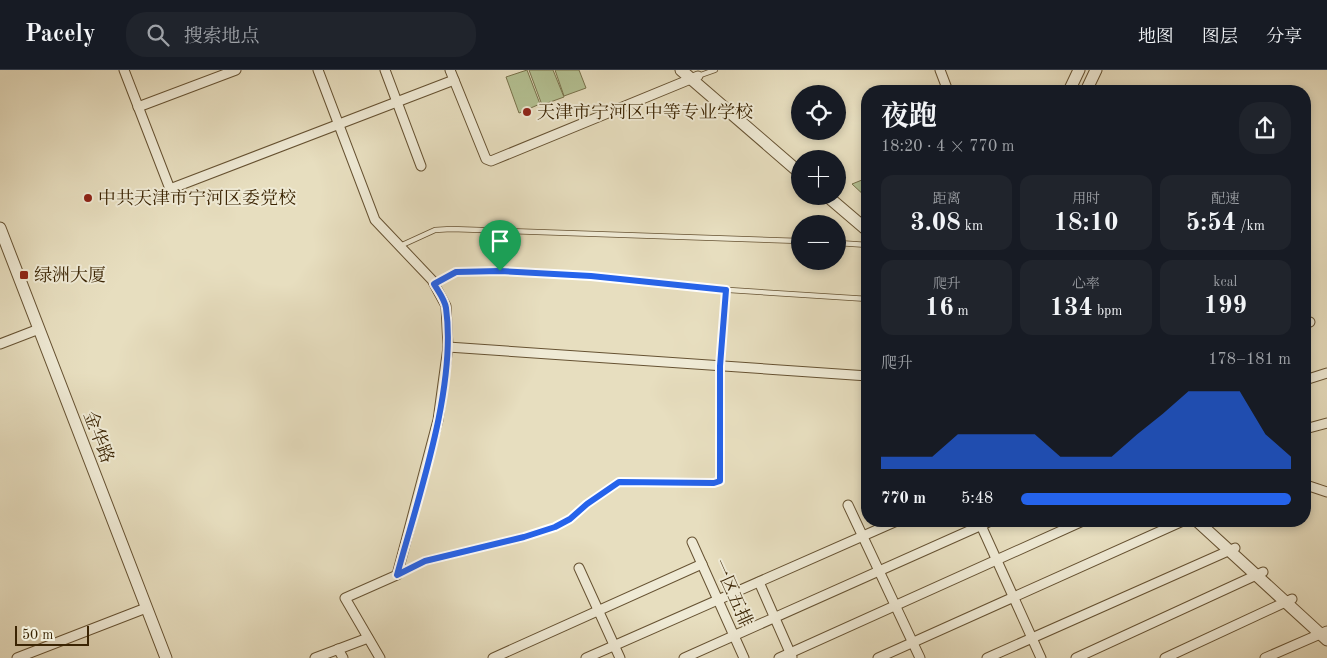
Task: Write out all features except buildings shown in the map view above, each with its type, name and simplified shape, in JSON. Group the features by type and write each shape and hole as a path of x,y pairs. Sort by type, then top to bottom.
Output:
{"street":[{"path":"124,70 170,189 454,80"},
{"path":"138,107 236,70"},
{"path":"318,70 375,220 434,284 446,306 448,348 438,420 397,575 345,598 380,658"},
{"path":"384,70 421,166"},
{"path":"450,70 486,159 491,160 693,75"},
{"path":"681,70 693,75 791,157"},
{"path":"940,70 946,85"},
{"path":"1072,85 1079,70"},
{"path":"1089,85 1096,70"},
{"path":"693,75 791,165"},
{"path":"846,203 861,216"},
{"path":"838,205 861,225"},
{"name":"金华路","path":"0,228 36,330 144,609 166,658"},
{"name":"金华路","path":"0,247 36,330"},
{"path":"0,344 36,330"},
{"path":"448,348 861,376"},
{"path":"1311,378 1327,373"},
{"path":"1311,427 1327,423"},
{"path":"1311,487 1327,492"},
{"path":"848,505 920,658"},
{"path":"586,658 884,527"},
{"path":"684,658 973,527"},
{"path":"981,527 1041,658"},
{"path":"779,658 792,655 1070,527"},
{"path":"878,658 1170,527"},
{"path":"1205,527 1325,633 1265,658"},
{"path":"1213,527 1232,549"},
{"name":"一区五排","path":"692,542 744,658"},
{"path":"987,658 1232,549"},
{"path":"493,658 702,564"},
{"path":"580,568 620,658"},
{"path":"1076,658 1260,574"},
{"path":"759,582 792,655"},
{"path":"1165,658 1290,601"},
{"path":"17,658 144,609"},
{"name":"金华路","path":"144,609 160,658"},
{"path":"316,658 368,638"},
{"path":"338,649 343,658"}],"lane":[{"path":"693,75 715,70"},
{"path":"400,246 435,230 451,229 791,242"},
{"path":"846,244 861,245"},
{"path":"434,284 456,272 500,271 591,276 726,290 861,299"},
{"path":"397,575 425,561 524,537 555,527 570,519 587,504 619,482 714,483 720,481 720,366 726,290"}],"green space":[{"path":"527,70 540,104 519,113 506,77"},
{"path":"529,70 553,70 564,97 542,105"},
{"path":"555,70 579,70 586,88 564,96"},
{"path":"861,180 861,192 852,184"}],"place":[{"name":"天津市宁河区中等专业学校","path":"527,112"},
{"name":"中共天津市宁河区委党校","path":"88,198"},
{"name":"绿洲大厦","path":"24,275"}],"route":[{"path":"500,271 591,276 726,290 720,366 720,481 714,483 619,482 587,504 570,519 555,527 524,537 425,561 397,575 438,420 448,348 446,306 434,284 456,272 500,271"}]}
